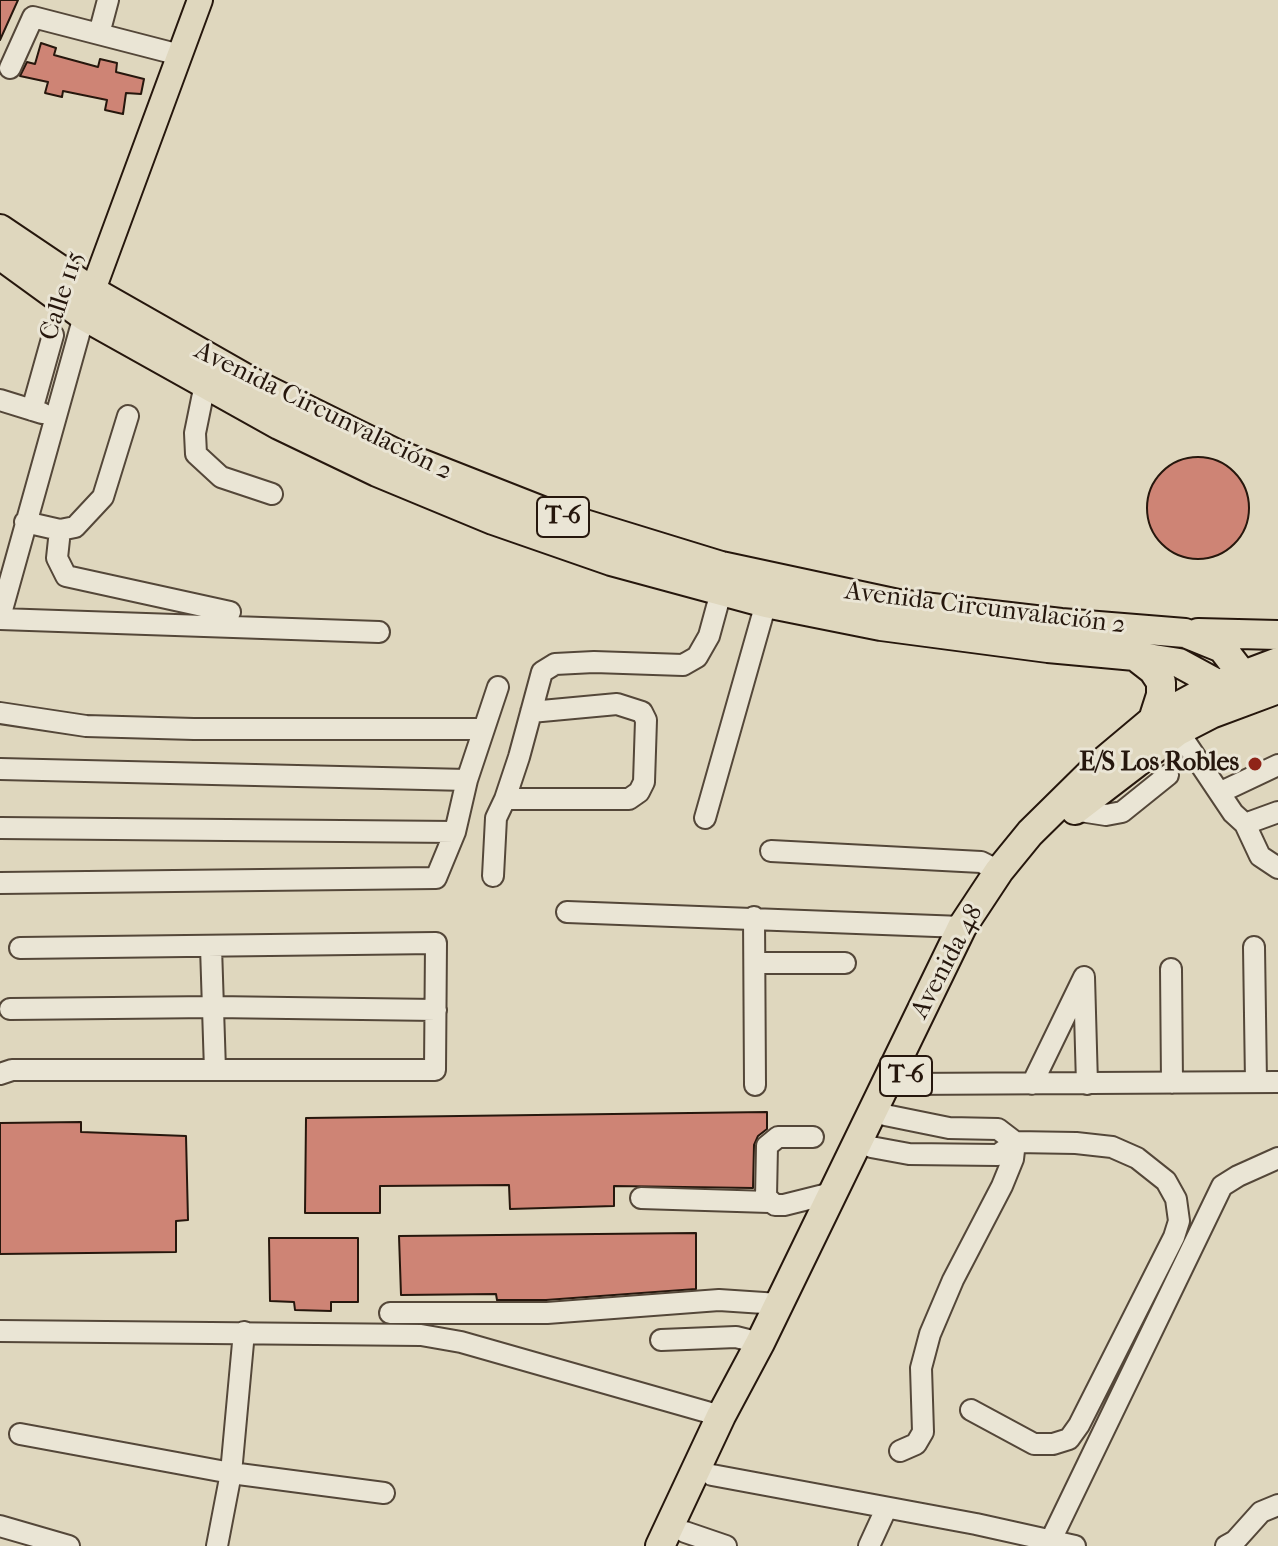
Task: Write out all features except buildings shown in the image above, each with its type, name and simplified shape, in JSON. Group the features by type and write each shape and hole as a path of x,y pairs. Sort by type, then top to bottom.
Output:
{"highway":[{"name":"Avenida Circunvalación 2","path":"0,229 88,304 205,384 279,425 377,472 493,520 611,561 766,603 881,626 1179,663 1235,686"},
{"name":"Avenida Circunvalación 2","path":"0,255 88,304 383,447 542,511 721,566 898,604 1061,623 1185,633 1222,648 1235,686"},
{"path":"1185,633 1278,635"},
{"path":"1135,656 1153,670 1161,682 1166,725"},
{"name":"Avenida 48","path":"660,1546 962,927 999,871 1030,833 1097,767 1166,725 1211,714 1235,686 1278,662"},
{"name":"T-6","path":"1235,686 1278,689"},
{"name":"Avenida 48","path":"682,1539 885,1115 970,948 1005,890 1074,810 1166,725"}],"main road":[{"name":"Calle 115","path":"88,304 200,0"}],"street":[{"path":"99,34 108,0"},
{"path":"10,68 33,17 180,55"},
{"name":"Calle 115","path":"1,610 8,558 25,522 88,304"},
{"path":"32,410 53,335"},
{"path":"205,384 195,433 196,454 221,477 272,494"},
{"path":"0,400 54,417"},
{"path":"25,522 60,530 75,527 103,497 128,416"},
{"path":"60,530 57,558 66,576 230,612"},
{"path":"493,876 496,818 505,799 542,672 555,664 594,662 683,665 697,657 709,636 721,592"},
{"path":"705,818 766,603"},
{"path":"1,610 379,632"},
{"path":"0,883 436,878 455,832 467,780 498,687"},
{"path":"505,799 629,799 639,792 644,782 646,720 642,712 617,704 531,712"},
{"path":"0,713 101,726 484,729"},
{"path":"1166,725 1221,792 1233,813 1245,824 1260,856 1278,868"},
{"path":"1221,792 1278,765"},
{"path":"0,769 467,780"},
{"path":"1074,810 1106,815 1122,812 1168,775"},
{"path":"1245,824 1278,812"},
{"path":"0,828 455,832"},
{"path":"771,851 981,862 999,871"},
{"path":"567,912 962,927"},
{"path":"754,917 755,1085"},
{"path":"0,1074 12,1070 435,1070 436,943 20,948"},
{"path":"211,947 215,1070"},
{"path":"1254,947 1256,1082"},
{"path":"756,963 845,963"},
{"path":"1171,969 1172,1083"},
{"path":"1032,1084 1084,977 1087,1084"},
{"path":"10,1009 214,1007 436,1010"},
{"path":"902,1084 1278,1082"},
{"path":"885,1115 949,1128 998,1129 1015,1142 1112,1147 1137,1158 1166,1181 1176,1199 1179,1221 1174,1237 1079,1425 1069,1439 1053,1444 1034,1444 971,1410"},
{"path":"769,1202 766,1197 767,1146 778,1137 813,1137"},
{"path":"871,1147 909,1154 998,1155 1015,1142"},
{"path":"900,1451 916,1444 923,1432 921,1368 930,1334 953,1280 1002,1186 1013,1159 1015,1142"},
{"path":"1049,1543 1222,1186 1278,1158"},
{"path":"641,1198 784,1205 832,1193"},
{"path":"390,1313 547,1313 719,1300 779,1304"},
{"path":"0,1331 421,1335 461,1342 721,1416"},
{"path":"217,1546 231,1473 244,1332"},
{"path":"661,1340 736,1337 760,1343"},
{"path":"20,1434 231,1473 384,1493"},
{"path":"712,1475 1075,1546"},
{"path":"1226,1546 1235,1541 1261,1512 1278,1505"},
{"path":"869,1546 886,1509"},
{"path":"0,1526 69,1546"},
{"path":"682,1539 726,1546"}],"place":[{"name":"E/S Los Robles","path":"1255,764"}]}
